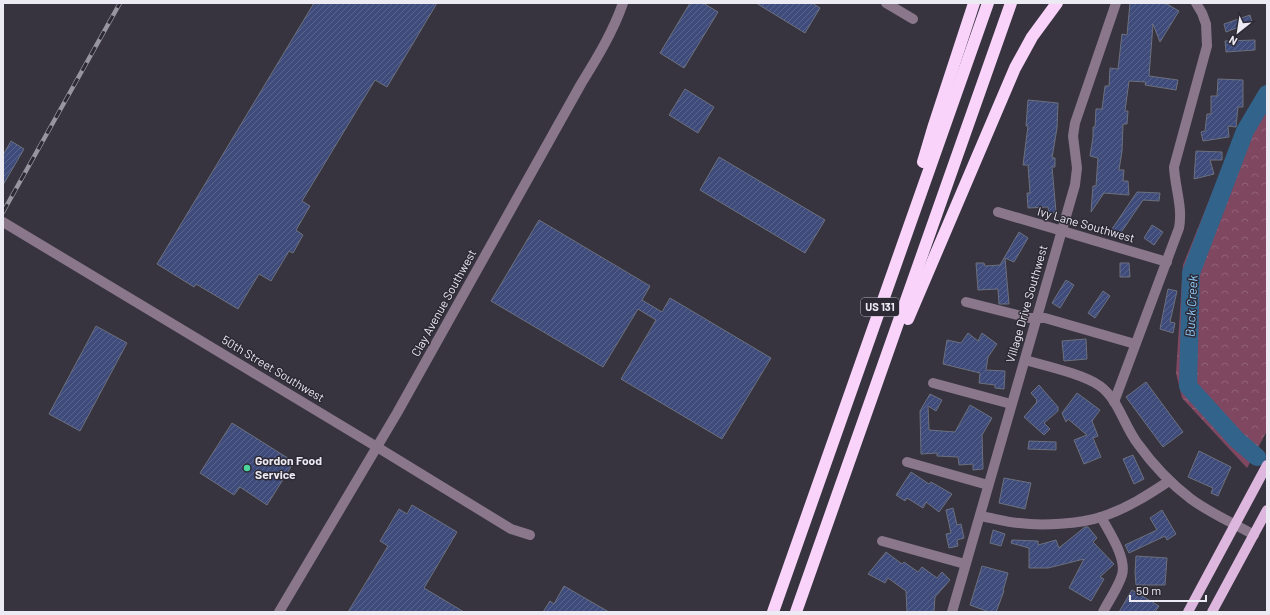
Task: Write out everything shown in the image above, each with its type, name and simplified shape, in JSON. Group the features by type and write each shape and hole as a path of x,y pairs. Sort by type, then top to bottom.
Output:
{"highway":[{"path":"892,272 934,125 974,3"},
{"name":"US 131","path":"773,612 988,3"},
{"name":"US 131","path":"796,612 1011,3"},
{"path":"864,421 1015,68 1032,37 1057,3"}],"main road":[{"path":"1188,612 1267,465"},
{"path":"1212,612 1267,510"}],"street":[{"name":"Clay Avenue Southwest","path":"279,612 397,413 576,92 601,51 612,31 622,3"},
{"path":"886,3 913,19"},
{"name":"Village Drive Southwest","path":"952,612 1075,185 1076,162 1073,141 1075,123 1116,3"},
{"path":"1114,402 1180,224 1180,209 1174,174 1176,160 1207,46 1206,24 1202,12 1196,3"},
{"name":"Ivy Lane Southwest","path":"998,212 1167,262"},
{"name":"50th Street Southwest","path":"3,222 511,528 530,534"},
{"path":"966,302 1029,318 1045,318 1136,344"},
{"path":"1025,360 1088,379 1100,386 1114,402 1134,438 1149,459 1169,481 1197,503 1254,535"},
{"path":"933,383 1011,404"},
{"path":"907,462 988,485"},
{"path":"980,516 1031,524 1066,522 1101,517 1146,497 1169,481"},
{"path":"1101,517 1120,555 1123,567 1122,576 1103,612"},
{"path":"882,541 965,564"}],"green space":[{"path":"1253,104 1267,113 1267,431 1247,468 1182,398 1176,373 1183,265 1229,151"}],"building":[{"path":"314,3 437,3 387,87 375,80 302,201 310,206 296,230 303,235 293,253 289,251 271,281 259,274 238,309 196,284 194,287 157,264"},
{"path":"690,3 703,3 718,12 684,68 660,53"},
{"path":"756,3 812,3 820,8 805,33"},
{"path":"1130,3 1165,3 1179,11 1160,42 1153,24 1149,76 1178,80 1176,90 1145,85 1146,82 1129,81 1125,111 1128,111 1127,124 1123,124 1122,151 1119,170 1124,170 1123,181 1128,181 1129,195 1104,193 1091,212 1093,186 1096,186 1098,158 1090,156 1093,127 1095,127 1096,109 1102,109 1105,86 1109,86 1110,68 1118,69 1122,34 1127,35"},
{"path":"1250,15 1252,22 1226,32 1224,24"},
{"path":"1255,40 1255,50 1226,52 1225,41"},
{"path":"1218,79 1243,80 1243,107 1238,107 1236,127 1228,126 1229,137 1203,141 1201,132 1205,131 1207,114 1211,114 1211,96 1217,96"},
{"path":"685,89 714,107 698,133 669,115"},
{"path":"1028,100 1058,103 1057,128 1052,158 1055,158 1055,167 1052,167 1056,212 1049,213 1048,207 1028,208 1027,193 1030,193 1028,165 1023,165 1028,126 1026,126"},
{"path":"11,141 24,149 3,185 3,155"},
{"path":"1196,151 1222,152 1222,160 1210,160 1214,174 1194,179"},
{"path":"719,157 825,220 805,253 700,190"},
{"path":"1137,192 1160,193 1159,201 1143,200 1120,234 1112,229"},
{"path":"539,220 650,286 642,300 662,312 670,298 771,358 722,439 621,379 656,320 638,309 603,367 491,301"},
{"path":"1152,225 1163,232 1154,245 1144,238"},
{"path":"1019,232 1028,238 1014,262 1005,258 1009,304 999,304 998,289 978,290 976,263 984,263 985,266 1000,265"},
{"path":"1120,263 1129,263 1130,277 1120,277"},
{"path":"1066,280 1074,285 1060,308 1052,303"},
{"path":"1168,289 1177,291 1170,322 1175,323 1173,333 1160,329"},
{"path":"1103,291 1110,296 1095,318 1088,313"},
{"path":"96,326 127,343 80,431 49,414"},
{"path":"968,333 978,341 982,333 997,344 988,357 986,370 1005,371 1004,389 995,388 995,385 979,383 980,373 943,364 947,340 961,343"},
{"path":"1086,339 1087,359 1064,361 1062,341"},
{"path":"1146,382 1183,432 1163,447 1126,397"},
{"path":"1039,385 1058,407 1058,411 1044,423 1050,429 1044,435 1024,417 1037,402 1031,393"},
{"path":"1077,393 1100,410 1092,421 1098,436 1093,438 1101,457 1084,464 1074,440 1087,435 1068,419 1066,422 1062,413"},
{"path":"930,394 942,400 936,411 928,406 929,430 955,432 970,405 992,418 982,435 983,469 973,470 973,464 959,465 958,457 937,456 937,453 921,454 920,411"},
{"name":"Gordon Food Service","path":"232,423 294,462 267,505 240,487 234,495 200,473"},
{"path":"1029,441 1056,442 1056,450 1028,449"},
{"path":"1199,451 1231,467 1218,496 1211,493 1213,488 1188,477"},
{"path":"1133,455 1144,479 1134,484 1123,459"},
{"path":"911,472 929,484 931,482 952,494 939,512 926,502 923,508 907,498 905,501 896,495"},
{"path":"1004,478 1031,483 1025,509 999,503"},
{"path":"412,505 457,532 424,588 464,612 348,612 388,546 380,541 399,509 407,514"},
{"path":"953,508 957,525 961,524 964,538 957,540 958,546 949,548 946,534 951,533 946,510"},
{"path":"1162,510 1176,534 1167,540 1165,536 1129,553 1125,545 1157,530 1150,518"},
{"path":"1085,527 1088,527 1097,538 1093,542 1114,564 1100,577 1104,579 1091,601 1069,588 1084,559 1048,568 1029,568 1029,548 1011,543 1012,540 1038,541 1038,545 1056,540 1059,548"},
{"path":"993,530 1005,534 1001,546 990,543"},
{"path":"886,552 902,564 904,562 918,572 922,567 937,578 942,572 950,580 935,597 934,612 907,612 906,591 888,578 885,583 868,574"},
{"path":"1136,556 1167,558 1165,585 1136,585"},
{"path":"982,566 1008,573 1004,591 996,612 989,612 970,605"},
{"path":"564,586 609,612 543,612 550,601 554,604"},
{"path":"1132,590 1159,606 1155,612 1119,612"}],"waterway":[{"name":"Buck Creek","path":"1257,457 1237,440 1188,386 1191,273 1245,131 1267,94"}],"railway":[{"path":"3,212 120,3"}],"place":[{"name":"Gordon Food Service","path":"247,468"}]}
